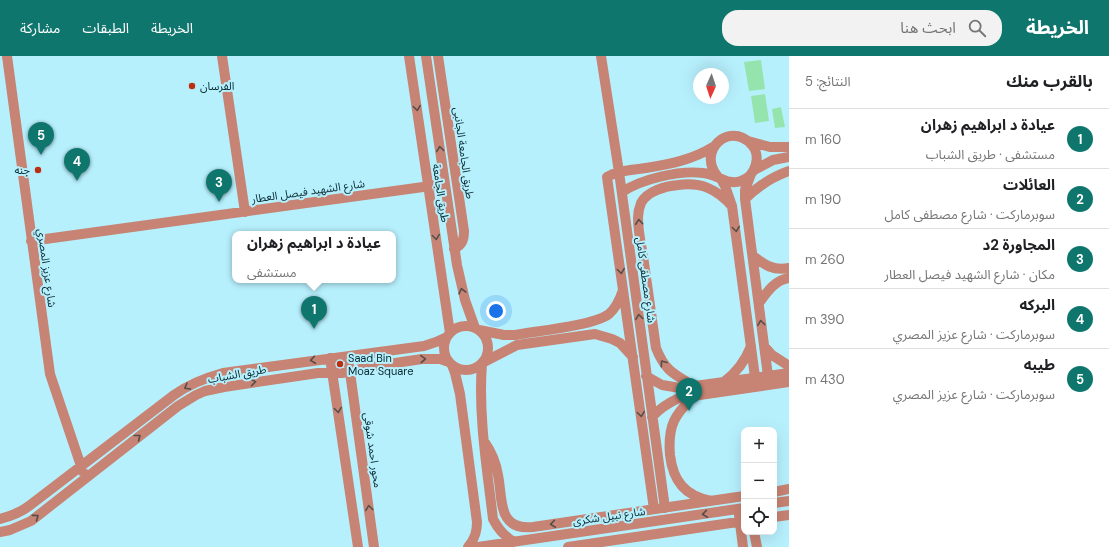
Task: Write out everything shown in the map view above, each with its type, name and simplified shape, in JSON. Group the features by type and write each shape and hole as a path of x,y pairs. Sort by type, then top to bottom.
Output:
{"street":[{"name":"شارع عزيز المصري","path":"7,56 50,374 85,479"},
{"path":"222,56 245,212"},
{"name":"طريق الجامعة","path":"409,56 449,335"},
{"name":"طريق الجامعة","path":"426,56 454,250 463,293 477,329"},
{"name":"طريق الجامعة الجانبى","path":"438,56 464,237 459,247 454,250"},
{"name":"شارع مصطفى كامل","path":"601,56 622,192 665,508"},
{"path":"414,89 431,87"},
{"path":"654,509 607,177 619,172 681,162 698,156 728,136 735,136 770,147 789,147"},
{"path":"748,141 756,152 756,164 745,190 768,376"},
{"path":"713,147 711,153 711,166 725,186 732,206 755,378"},
{"path":"622,192 643,181 674,175 704,173 727,182 742,181 752,172 773,160 789,157"},
{"path":"746,199 766,182 789,171"},
{"name":"شارع الشهيد فيصل العطار","path":"31,241 445,184"},
{"path":"695,390 670,372 659,357 656,348 640,237 638,210 647,196 666,187 678,185 702,185 713,189 723,196 732,206"},
{"path":"753,256 784,274 765,294 759,303"},
{"path":"743,280 755,278"},
{"path":"468,547 473,541 477,532 478,522 460,394 455,373 444,349 449,335 458,328 464,326 504,335 594,322 601,319 615,307 623,290"},
{"path":"601,319 603,335"},
{"path":"450,363 462,370 467,370 478,367 483,362 487,356 488,346 485,336 477,329"},
{"path":"483,362 516,345 595,334 603,335 620,343 633,357"},
{"name":"طريق الشباب","path":"0,519 20,512 174,395 194,383 223,373 424,346 449,335"},
{"path":"724,382 741,366 751,344"},
{"path":"764,346 772,354 789,366"},
{"name":"محور احمد شوقى","path":"348,356 374,547"},
{"path":"330,358 358,547"},
{"name":"طريق الشباب","path":"0,532 10,530 31,521 178,406 205,391 224,386 318,373 333,374 350,372 368,367 422,358 440,359 450,363"},
{"path":"483,362 481,391 484,441 493,519 505,536 514,542"},
{"path":"652,417 668,402 695,390 724,382 789,373"},
{"path":"646,376 662,385 695,390 789,382"},
{"path":"695,390 673,422 669,438 670,459 676,480 683,488 701,499 712,501"},
{"path":"484,441 492,454 497,468 503,512 506,518 518,527 526,528 741,496"},
{"path":"647,454 657,453"},
{"path":"777,491 789,489"},
{"path":"777,503 789,501"},
{"name":"شارع نبيل شكرى","path":"478,547 741,508"},
{"path":"777,516 789,514"},
{"path":"610,516 612,527"},
{"path":"478,522 485,524 493,519"},
{"path":"568,547 741,521"},
{"path":"743,535 743,547"},
{"path":"755,535 757,547"}],"green space":[{"path":"761,60 765,89 749,91 744,62"},
{"path":"765,94 769,121 755,123 751,96"},
{"path":"781,107 785,127 775,128 772,109"}],"place":[{"name":"الفرسان","path":"192,86"},
{"name":"طيبه","path":"41,155"},
{"name":"جنه","path":"38,170"},
{"name":"البركه","path":"77,181"},
{"name":"المجاورة 2د","path":"219,202"},
{"name":"عيادة د ابراهيم زهران","path":"314,329"},
{"name":"Saad Bin Moaz Square","path":"340,364"},
{"name":"العائلات","path":"689,411"}]}
